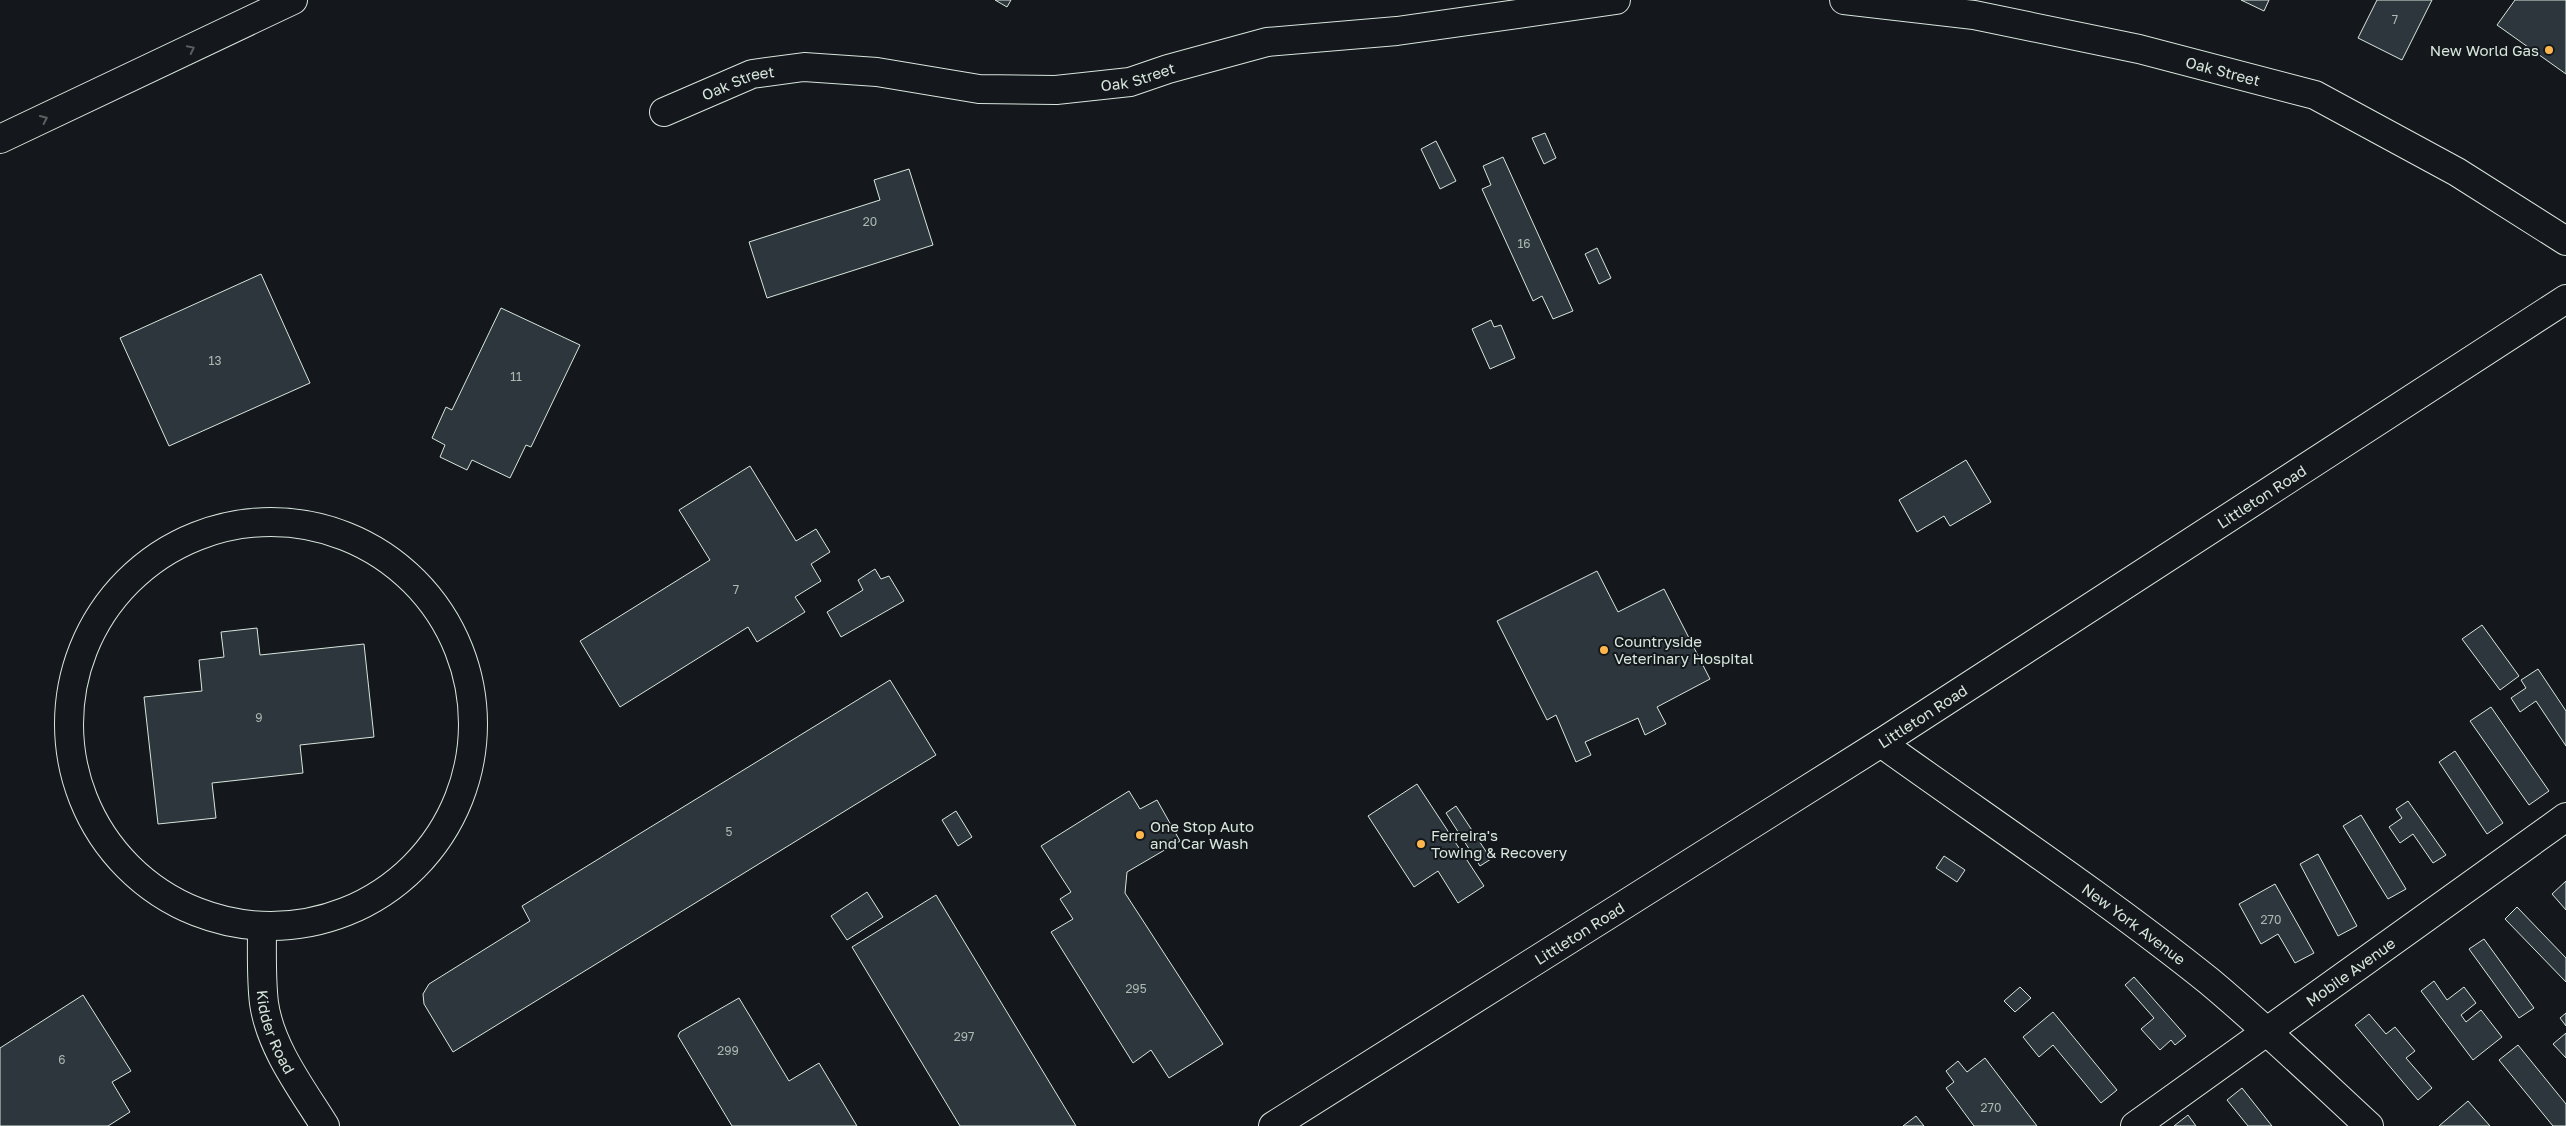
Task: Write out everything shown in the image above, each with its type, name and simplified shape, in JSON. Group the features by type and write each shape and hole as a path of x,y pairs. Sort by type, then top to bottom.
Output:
{"main road":[{"path":"0,140 293,0"},
{"name":"Oak Street","path":"664,112 752,74 804,67 877,72 978,89 1056,90 1130,82 1168,69 1267,42 1397,31 1616,0"},
{"name":"Oak Street","path":"1844,0 1974,15 2139,48 2315,95 2457,172 2566,241"},
{"name":"Littleton Road","path":"1273,1126 1882,743 2566,299"},
{"path":"260,522 298,524 335,533 370,548 406,575 427,596 444,620 457,646 467,673 472,702 473,731 470,759 461,793 437,840 419,862 382,893 348,911 320,920 291,925 262,926 233,923 205,916 178,904 146,884 118,858 101,838 80,794 70,757 68,720 72,682 84,646 101,613 125,583 154,559 187,540 223,528 260,522"},
{"name":"New York Avenue","path":"1882,743 2149,935 2267,1031 2368,1126"},
{"name":"Mobile Avenue","path":"2134,1126 2566,817"},
{"name":"Kidder Road","path":"262,926 261,966 264,1004 273,1035 288,1066 324,1126"}],"building":[{"path":"995,0 1011,0 1007,7"},
{"path":"2241,0 2269,0 2264,11"},
{"path":"2377,0 2432,0 2402,60 2358,38"},
{"name":"New World Gas","path":"2515,0 2566,0 2566,74 2497,25"},
{"path":"1545,133 1556,158 1544,164 1532,138"},
{"path":"1436,141 1456,181 1440,189 1421,149"},
{"path":"1503,157 1573,311 1553,319 1542,296 1533,301 1482,189 1491,185 1483,166"},
{"path":"909,169 933,245 767,298 749,242 880,200 874,180"},
{"path":"1597,248 1611,278 1599,284 1585,254"},
{"path":"261,274 310,383 169,446 120,338"},
{"path":"501,308 580,345 531,447 526,445 510,478 472,460 467,470 440,457 445,445 432,438 446,407 452,410"},
{"path":"1491,320 1494,327 1501,325 1515,358 1490,369 1472,329"},
{"path":"1966,460 1991,502 1950,526 1944,516 1917,532 1899,500"},
{"path":"750,466 796,541 816,529 830,552 811,564 821,581 795,597 805,612 757,642 748,627 620,707 580,641 710,560 679,510"},
{"path":"875,569 881,579 889,576 904,601 841,637 827,612 863,590 858,580"},
{"name":"Countryside Veterinary Hospital","path":"1597,571 1618,612 1664,589 1710,679 1657,707 1666,724 1645,735 1638,718 1585,742 1591,755 1576,762 1556,715 1547,720 1497,621"},
{"path":"2482,625 2519,676 2500,690 2462,639"},
{"path":"257,628 260,655 364,644 374,737 300,745 303,773 212,783 216,818 158,824 144,697 202,691 199,660 224,657 221,632"},
{"path":"2538,669 2566,711 2566,746 2536,701 2520,712 2511,698 2526,688 2521,680"},
{"path":"890,680 936,755 453,1052 424,1004 423,994 429,984 530,921 522,906"},
{"path":"2491,707 2549,791 2529,805 2470,721"},
{"path":"2455,751 2503,823 2487,834 2439,762"},
{"name":"Ferreira's Towing & Recovery","path":"1417,784 1484,886 1458,903 1438,871 1414,887 1368,816"},
{"path":"1129,791 1140,809 1157,800 1180,841 1127,872 1125,893 1223,1044 1169,1078 1151,1050 1133,1063 1051,932 1073,919 1060,899 1071,892 1041,846"},
{"path":"2408,801 2446,855 2433,863 2413,834 2400,843 2389,827 2402,818 2396,809"},
{"path":"1456,806 1491,859 1480,866 1446,813"},
{"path":"956,811 972,837 958,846 942,820"},
{"path":"2361,815 2406,889 2388,899 2343,826"},
{"path":"2318,854 2357,926 2338,936 2300,864"},
{"path":"1944,856 1965,870 1957,882 1936,868"},
{"path":"2566,881 2566,910 2552,894"},
{"path":"2275,884 2314,953 2295,963 2278,934 2261,944 2239,904"},
{"path":"867,892 883,917 847,940 831,916"},
{"path":"936,895 1076,1126 960,1126 852,947"},
{"path":"2517,907 2566,958 2566,982 2505,919"},
{"path":"2484,939 2534,1008 2519,1018 2469,949"},
{"path":"2134,977 2186,1036 2175,1045 2171,1040 2160,1050 2141,1029 2154,1018 2125,985"},
{"path":"2434,981 2447,1000 2464,987 2476,1003 2461,1015 2466,1022 2481,1010 2502,1037 2473,1060 2421,991"},
{"path":"2020,987 2031,998 2015,1012 2004,1001"},
{"path":"83,995 131,1071 112,1082 130,1112 108,1126 0,1126 0,1048"},
{"path":"739,998 789,1081 819,1063 857,1126 732,1126 678,1036 680,1032"},
{"path":"2053,1012 2117,1090 2101,1103 2053,1045 2039,1057 2023,1037"},
{"path":"2566,1013 2566,1026 2560,1018"},
{"path":"2369,1014 2386,1034 2395,1027 2415,1051 2406,1058 2432,1088 2418,1100 2355,1025"},
{"path":"2566,1033 2566,1058 2553,1044"},
{"path":"2518,1045 2566,1104 2566,1126 2553,1126 2499,1060"},
{"path":"1985,1058 2037,1126 1974,1126 1946,1088 1954,1082 1946,1071 1958,1061 1967,1072"},
{"path":"2242,1088 2272,1126 2248,1126 2227,1100"},
{"path":"2468,1101 2490,1126 2439,1126"},
{"path":"2188,1115 2196,1126 2174,1126"},
{"path":"1916,1116 1924,1126 1903,1126"}],"place":[{"name":"New World Gas","path":"2549,50"},
{"name":"Countryside Veterinary Hospital","path":"1604,650"},
{"name":"One Stop Auto and Car Wash","path":"1140,835"},
{"name":"Ferreira's Towing & Recovery","path":"1421,844"}]}
